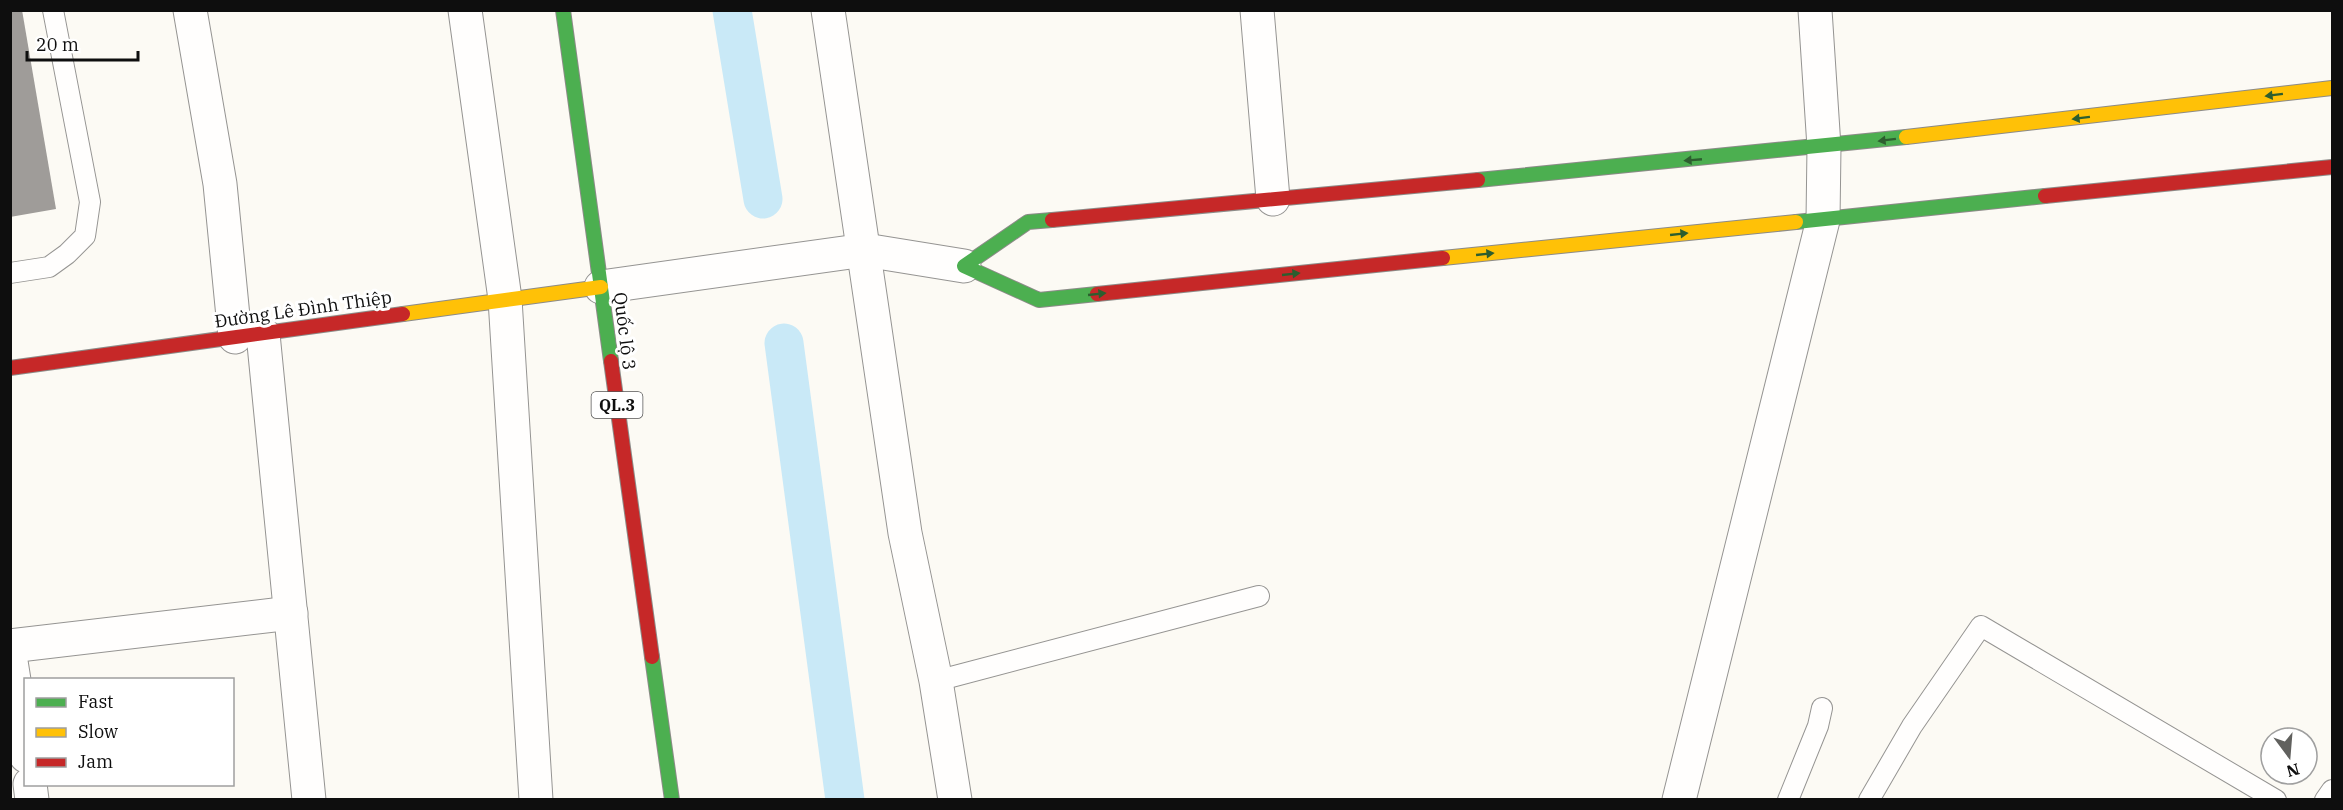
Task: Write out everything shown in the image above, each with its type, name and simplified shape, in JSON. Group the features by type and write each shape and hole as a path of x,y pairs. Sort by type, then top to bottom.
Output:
{"main road":[{"name":"Quốc lộ 3","path":"563,10 672,800"},
{"path":"964,266 1028,222 1824,147 2332,88"},
{"path":"964,266 1039,300 2332,167"},
{"name":"Đường Lê Đình Thiệp","path":"10,368 601,287"}],"street":[{"path":"190,10 249,335 291,613 309,800"},
{"path":"465,10 505,299 536,800"},
{"path":"828,10 905,533 936,681 955,800"},
{"path":"1257,10 1274,199"},
{"path":"1679,800 1823,219 1824,147 1815,10"},
{"path":"601,287 865,250 964,266"},
{"path":"10,646 291,613"},
{"path":"10,655 24,743"}],"lane":[{"path":"10,273 49,267 67,254 85,236 90,202 53,10"},
{"path":"936,681 1259,596"},
{"path":"1869,800 1912,726 1981,626 2276,800"},
{"path":"1788,800 1818,726 1822,708"},
{"path":"2325,800 2332,790"}],"building":[{"path":"10,10 22,10 56,209 10,217"}],"waterway":[{"path":"732,10 763,199"},
{"path":"784,343 845,800"}],"traffic: fast":[{"path":"563,10 611,361"},
{"path":"1478,180 1906,137"},
{"path":"1796,222 2045,196"},
{"path":"1052,220 1028,222 964,266 1039,300 1097,294"},
{"path":"652,657 672,800"}],"traffic: slow":[{"path":"1906,137 2332,88"},
{"path":"1443,258 1796,222"},
{"path":"403,314 601,287"}],"traffic: jam":[{"path":"2045,196 2332,167"},
{"path":"1052,220 1478,180"},
{"path":"1097,294 1443,258"},
{"path":"10,368 403,314"},
{"path":"611,361 652,657"}]}
